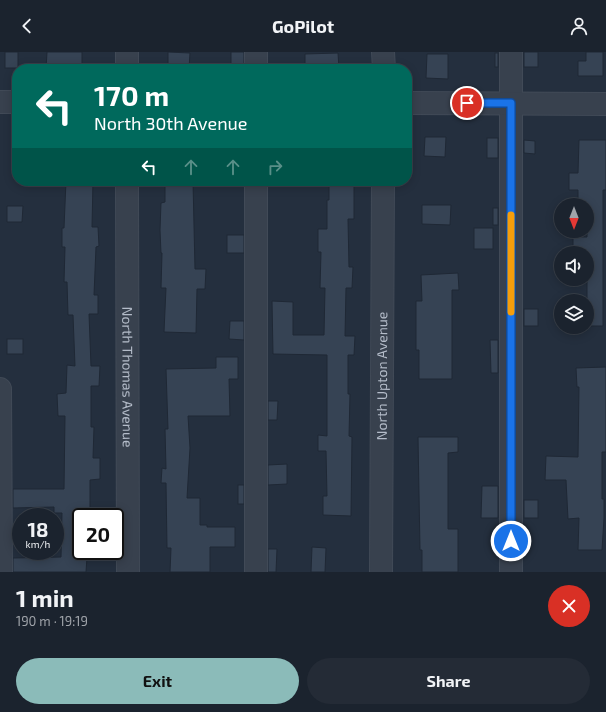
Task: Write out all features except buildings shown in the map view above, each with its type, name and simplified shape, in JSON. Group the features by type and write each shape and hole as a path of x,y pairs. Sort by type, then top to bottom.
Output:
{"street":[{"path":"127,52 128,64"},
{"path":"256,52 256,64"},
{"path":"384,52 384,64"},
{"path":"511,52 511,572"},
{"path":"0,102 12,102"},
{"path":"412,103 606,104"},
{"name":"North Thomas Avenue","path":"128,186 128,572"},
{"path":"256,186 256,572"},
{"name":"North Upton Avenue","path":"381,572 383,186"},
{"path":"0,389 1,572"}],"slow traffic":[{"path":"511,215 511,312"}],"route":[{"path":"467,103 511,103 511,541"}]}
